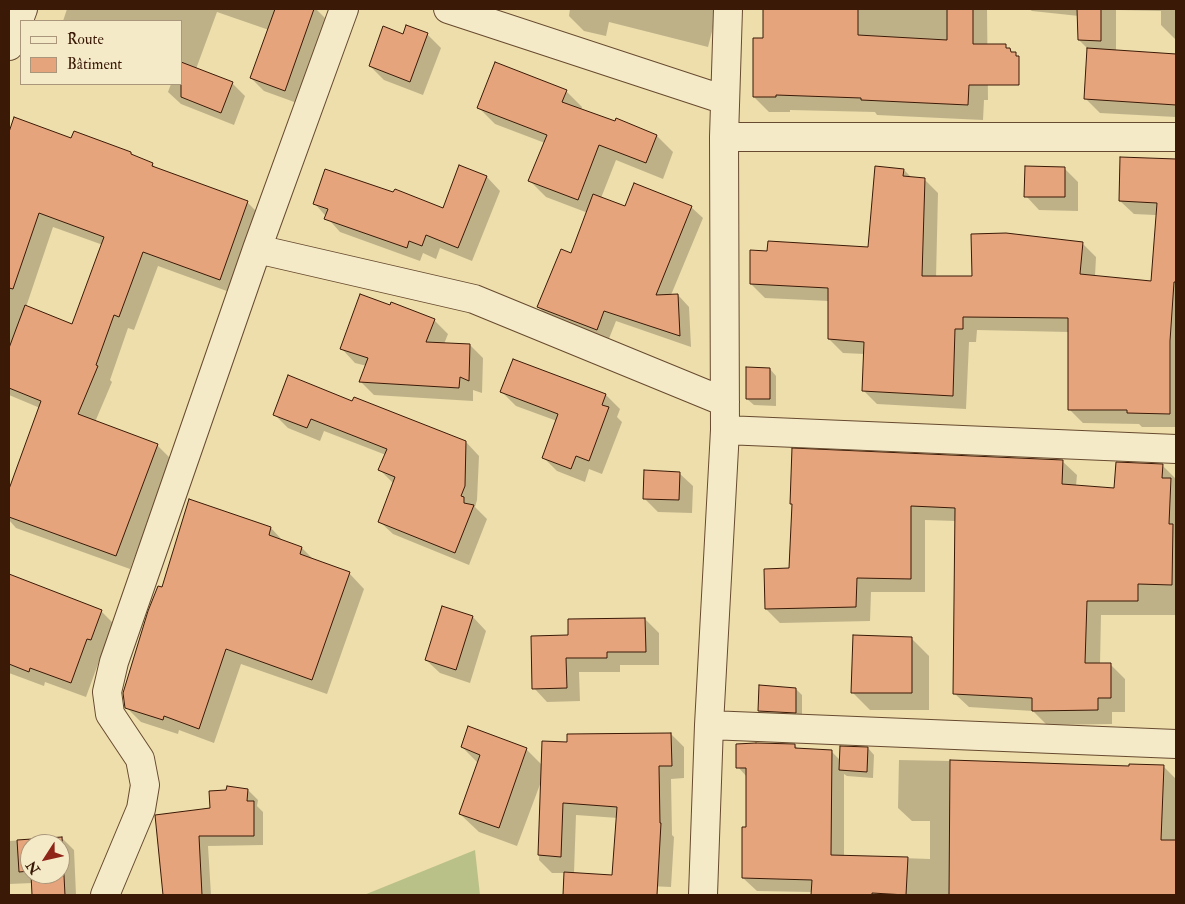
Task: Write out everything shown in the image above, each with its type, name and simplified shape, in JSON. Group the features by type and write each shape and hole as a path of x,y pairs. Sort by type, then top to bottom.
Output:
{"street":[{"path":"9,46 22,9"},
{"path":"105,895 142,809 145,785 140,759 110,714 108,692 114,662 257,249 344,9"},
{"path":"448,9 725,100"},
{"path":"703,895 709,725 725,430 724,136 728,9"},
{"path":"724,136 1176,137"},
{"path":"257,249 474,299 725,402"},
{"path":"725,430 1176,450"},
{"path":"709,725 1176,744"}],"green space":[{"path":"475,850 480,895 364,895"}],"building":[{"path":"275,9 314,9 285,91 250,78"},
{"path":"763,9 858,9 858,35 947,40 947,9 973,9 973,44 1006,44 1006,48 1010,48 1011,52 1016,52 1016,56 1019,56 1019,85 969,85 968,105 861,100 861,98 776,95 776,97 753,97 753,38 763,38"},
{"path":"1077,9 1101,9 1101,41 1078,40"},
{"path":"406,25 428,33 410,82 369,66 383,26 403,34"},
{"path":"1087,48 1176,54 1176,105 1084,99"},
{"path":"182,62 233,82 221,113 181,97"},
{"path":"495,62 567,90 562,102 615,121 616,118 657,135 646,163 599,145 578,200 528,181 547,135 477,108"},
{"path":"14,117 71,138 74,131 131,152 131,154 153,163 152,166 248,201 220,280 143,252 119,317 114,315 96,365 98,366 78,414 158,444 116,556 9,517 9,489 41,401 9,388 9,348 25,305 72,324 104,237 39,213 13,289 9,288 9,132"},
{"path":"1120,157 1176,159 1176,282 1174,282 1170,341 1170,414 1127,413 1127,410 1068,410 1068,318 963,317 963,329 955,329 953,396 862,391 864,342 828,339 828,288 750,284 750,250 767,251 768,241 868,247 875,166 904,169 903,176 925,178 922,276 972,276 971,234 1006,233 1083,242 1080,274 1151,281 1157,203 1119,201"},
{"path":"459,165 487,176 458,248 426,235 422,246 409,241 407,248 324,219 328,209 313,204 325,169 393,192 395,189 443,208"},
{"path":"1025,166 1065,167 1065,197 1024,197"},
{"path":"634,183 692,206 656,295 678,294 680,336 604,311 597,330 537,307 561,249 571,253 593,194 625,206"},
{"path":"360,294 390,305 391,302 435,319 426,342 470,344 469,381 460,377 459,388 359,382 368,358 340,349"},
{"path":"513,359 606,394 602,405 609,407 589,461 576,456 571,469 542,458 558,414 500,392"},
{"path":"746,367 770,368 770,399 746,399"},
{"path":"288,375 352,401 354,397 466,441 465,486 461,496 464,497 464,503 474,505 455,553 378,522 395,477 378,470 387,449 311,419 307,428 273,415"},
{"path":"792,448 1063,460 1062,484 1114,488 1116,462 1163,464 1162,478 1171,478 1169,524 1173,524 1172,585 1138,584 1138,601 1087,601 1085,663 1111,663 1111,698 1098,698 1098,710 1032,711 1032,698 953,694 955,508 911,506 911,579 857,578 856,607 765,609 764,569 789,568"},
{"path":"644,470 680,472 679,500 643,499"},
{"path":"189,499 271,527 269,535 302,547 300,554 350,572 312,680 226,649 199,729 164,716 163,720 125,708 123,693 148,611 158,586 162,587"},
{"path":"9,574 102,610 91,640 87,639 71,683 30,668 29,672 9,664"},
{"path":"442,606 473,616 456,670 425,660"},
{"path":"645,618 646,652 607,652 607,658 566,658 567,688 532,689 531,636 568,635 568,619"},
{"path":"853,635 912,637 912,693 851,693"},
{"path":"759,685 796,688 796,713 758,711"},
{"path":"468,726 527,748 499,828 459,814 480,755 461,747"},
{"path":"671,733 672,766 659,766 661,823 657,895 563,895 564,872 612,875 617,807 563,803 561,857 538,855 542,741 567,742 567,734"},
{"path":"736,744 795,744 795,748 832,750 831,855 908,857 906,895 872,893 872,895 811,895 812,880 742,878 742,827 746,827 746,768 736,768"},
{"path":"840,746 868,747 867,772 839,770"},
{"path":"950,760 1129,766 1129,764 1164,765 1161,840 1176,840 1176,895 949,895"},
{"path":"227,786 248,789 247,801 254,801 254,836 199,836 202,895 163,895 155,815 210,808 209,791 226,790"},
{"path":"17,840 20,840 19,872"},
{"path":"31,884 64,884 65,895 32,895"}]}
